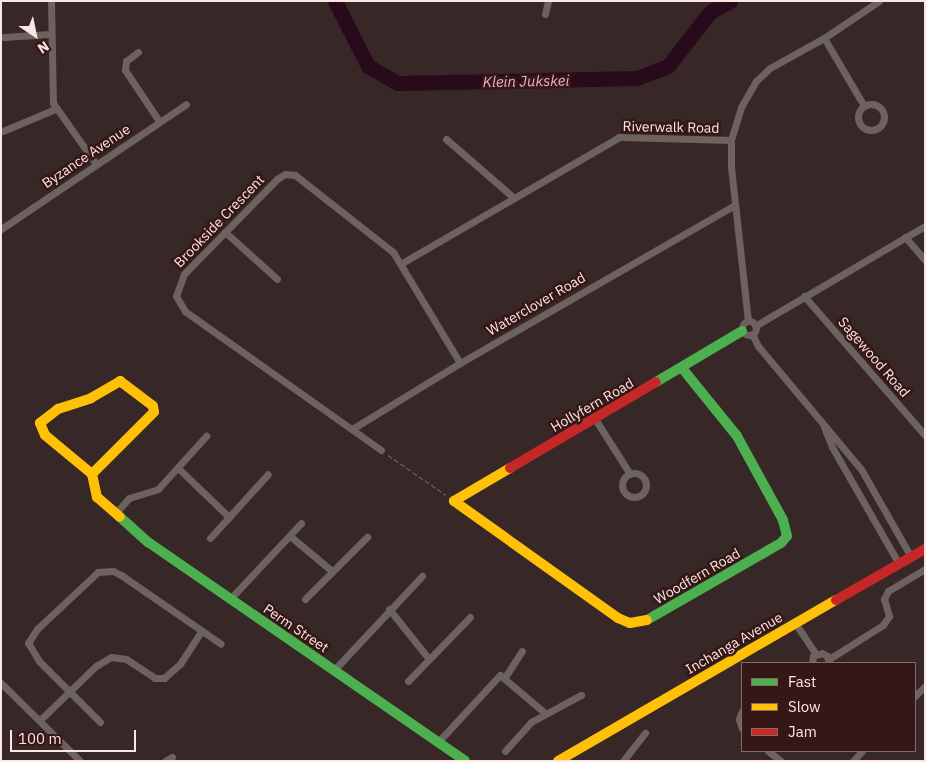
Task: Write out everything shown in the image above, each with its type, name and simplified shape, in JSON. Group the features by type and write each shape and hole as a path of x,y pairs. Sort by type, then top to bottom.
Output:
{"street":[{"path":"51,1 50,34 55,109 96,164"},
{"path":"545,14 548,1"},
{"name":"Riverwalk Road","path":"402,263 619,137 731,140 741,107 756,82 780,60 824,38 879,1"},
{"path":"4,37 50,34"},
{"path":"824,38 864,106"},
{"path":"138,52 126,62 125,70 159,121"},
{"name":"Byzance Avenue","path":"1,229 186,104"},
{"path":"3,131 55,109"},
{"path":"446,139 513,197"},
{"path":"731,140 735,205 752,324 747,332"},
{"name":"Brookside Crescent","path":"381,450 179,305 176,291 180,279 278,179 292,174 382,242 402,263 460,363"},
{"name":"Waterclover Road","path":"352,429 460,363 735,205"},
{"path":"911,557 861,469 824,427 742,325 752,324 804,296 925,226"},
{"path":"225,232 277,279"},
{"path":"905,237 925,260"},
{"name":"Sagewood Road","path":"804,296 925,435"},
{"name":"Hollyfern Road","path":"454,501 747,332"},
{"name":"Woodfern Road","path":"454,501 625,622 642,623 781,543 787,533 737,436 682,368"},
{"path":"120,381 153,406 154,412 92,474 45,435 40,424 58,409 96,395 120,381"},
{"path":"595,419 630,474"},
{"path":"824,427 849,476 899,564"},
{"path":"115,514 129,498 158,489 206,436"},
{"path":"178,468 229,517"},
{"path":"849,476 861,469"},
{"name":"Perm Street","path":"92,474 93,490 115,514 144,539 465,761"},
{"path":"210,538 268,474"},
{"path":"230,599 301,523"},
{"path":"880,530 893,523"},
{"path":"290,536 332,570"},
{"path":"305,599 367,537"},
{"name":"Inchanga Avenue","path":"558,761 925,549"},
{"path":"816,654 825,654 829,661 883,625 889,616 884,599 888,591 925,568"},
{"path":"100,722 39,661 28,643 37,629 98,572 113,571 121,575 221,644"},
{"path":"334,670 389,609 422,576"},
{"path":"389,609 429,659"},
{"path":"408,681 470,617"},
{"path":"796,623 816,654"},
{"path":"40,720 70,691 111,657 126,659 155,678 164,678 180,664 201,632"},
{"path":"505,676 522,651"},
{"path":"812,662 816,654"},
{"path":"438,742 495,678 502,674 545,712"},
{"path":"1,683 80,761"},
{"path":"916,695 925,686"},
{"path":"505,751 524,729 545,712 580,694"},
{"path":"741,713 739,719 741,726"},
{"path":"623,761 645,733"},
{"path":"769,752 781,761"},
{"path":"165,761 172,757"}],"path":[{"path":"381,450 454,501"}],"waterway":[{"name":"Klein Jukskei","path":"335,1 368,66 398,83 637,78 668,66 710,12 730,1"}],"traffic: fast":[{"path":"656,382 742,331"},
{"path":"647,620 781,543 787,536 783,520 737,436 682,368"},
{"path":"120,517 148,542 465,761"}],"traffic: slow":[{"path":"92,474 45,435 40,423 58,409 91,398 120,381 153,406 154,412 92,474 97,497 120,517"},
{"path":"510,468 454,501 618,618 630,623 647,620"},
{"path":"558,761 836,600"}],"traffic: jam":[{"path":"510,468 656,382"},
{"path":"836,600 925,549"}]}
